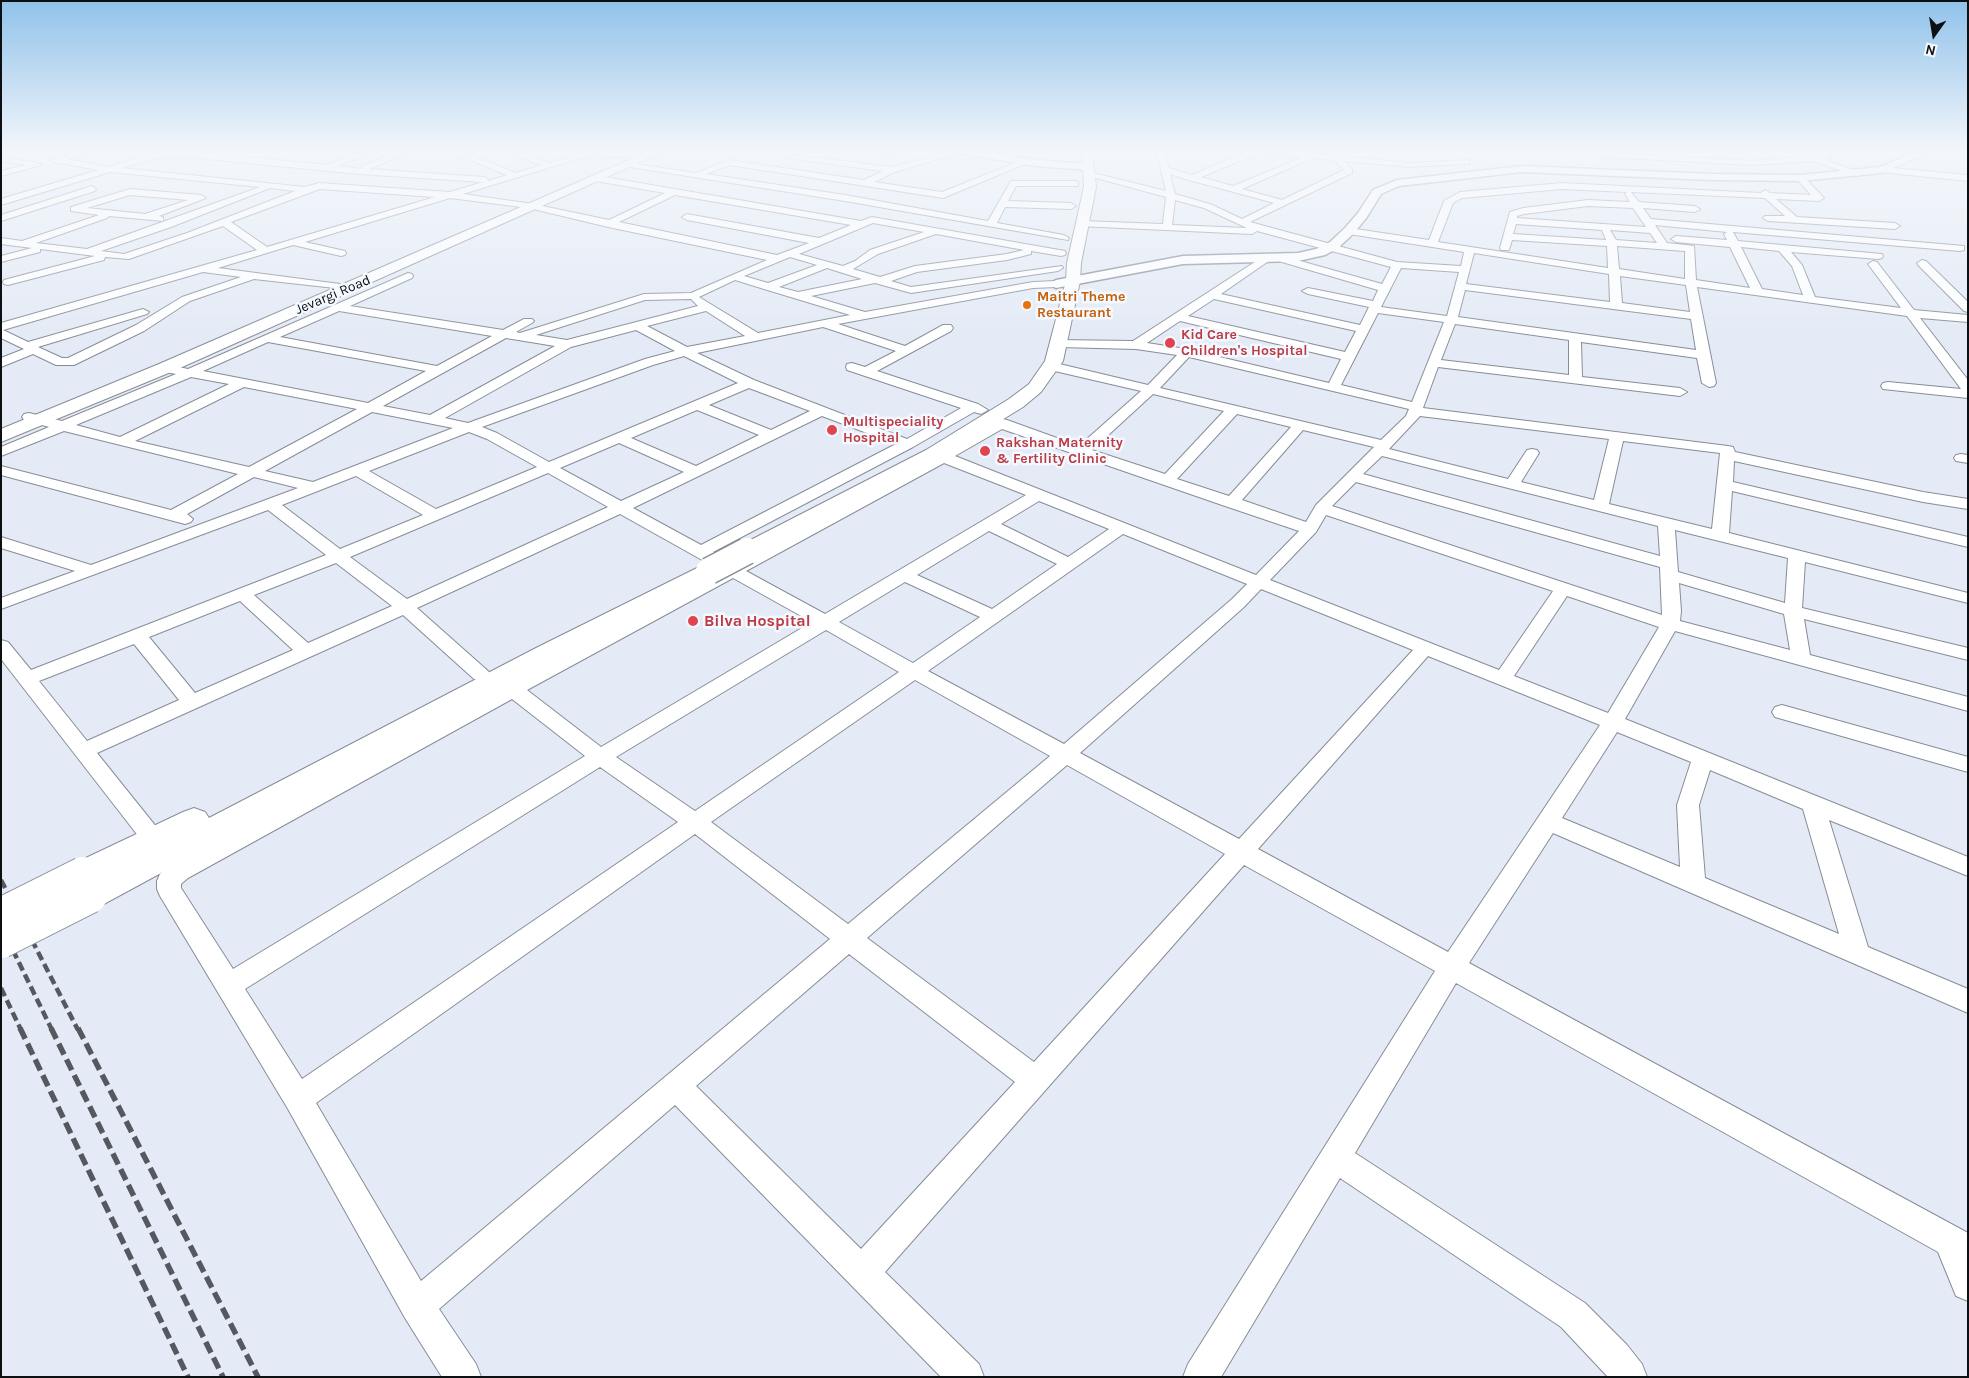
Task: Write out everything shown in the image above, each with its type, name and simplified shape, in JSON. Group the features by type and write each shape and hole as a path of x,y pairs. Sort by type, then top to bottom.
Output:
{"main road":[{"path":"1,427 35,419 513,214"},
{"name":"Jevargi Road","path":"1,436 35,419 165,368 513,214"},
{"path":"1052,303 1068,214"},
{"path":"986,415 1016,403 1035,388 1051,366 1059,343 1073,281 1074,263 1084,214"},
{"path":"1,941 154,840 481,675 710,565 934,454 986,415 1021,381 1036,359"},
{"path":"1,915 87,885 545,654 710,565"}],"street":[{"path":"21,244 111,214"},
{"path":"116,214 180,221"},
{"path":"147,217 155,214"},
{"path":"87,252 197,214"},
{"path":"1,242 125,257 244,214"},
{"path":"1,332 386,214"},
{"path":"564,214 779,259"},
{"path":"608,224 628,214"},
{"path":"655,233 692,214"},
{"path":"805,214 862,224"},
{"path":"519,337 644,297 661,295 693,296 822,242 882,214"},
{"path":"933,214 991,225 1060,261 1073,281 1183,260 1298,257 1320,252 1349,231 1362,214"},
{"path":"991,225 997,214"},
{"path":"1166,228 1168,214"},
{"path":"1226,214 1269,232 1397,265 1465,269"},
{"path":"1243,222 1259,214"},
{"path":"1432,244 1444,214"},
{"path":"1503,255 1513,214"},
{"path":"1642,214 1656,234"},
{"path":"1702,214 1721,227 1734,244 1757,290"},
{"path":"1788,214 1794,220"},
{"path":"1836,214 1845,223"},
{"path":"1757,218 1895,226"},
{"path":"872,220 1034,250 1060,261"},
{"path":"679,221 736,226 822,242"},
{"path":"1512,221 1603,227 1656,234 1688,244 1734,244 1782,248 1875,260 1964,392 1968,405"},
{"path":"224,222 266,251"},
{"path":"1082,224 1269,232"},
{"path":"700,242 736,226"},
{"path":"1603,227 1612,242 1616,305"},
{"path":"1349,231 1503,255 1561,256 1612,242 1656,234 1721,227 1962,249"},
{"path":"843,270 859,263 879,250 935,231"},
{"path":"1508,237 1561,256 1614,271 1909,313 1968,319"},
{"path":"294,242 341,253"},
{"path":"1688,244 1691,282 1709,383"},
{"path":"1,259 47,247"},
{"path":"1782,248 1797,265 1810,298"},
{"path":"798,296 877,280 915,270 1013,256 1034,250"},
{"path":"417,1306 1064,755 1238,603 1258,580 1310,529 1322,508 1352,476 1412,418 1451,320 1470,250"},
{"path":"790,254 911,290 1060,261"},
{"path":"8,282 109,255"},
{"path":"1136,345 1273,258 1384,288"},
{"path":"1,604 270,504 469,427 649,362 756,337 1033,285 1060,261"},
{"path":"1922,264 1968,309"},
{"path":"768,287 827,265"},
{"path":"1333,387 1397,265"},
{"path":"203,269 340,287"},
{"path":"1280,310 1333,274"},
{"path":"1,332 60,362 70,362 140,328 186,300 256,276"},
{"path":"1,452 268,339 408,276"},
{"path":"735,277 864,316"},
{"path":"1460,286 1558,294 1616,305 1697,316"},
{"path":"1212,295 1363,329"},
{"path":"693,296 693,298 756,337"},
{"path":"1301,296 1451,320 1703,355"},
{"path":"337,307 566,344"},
{"path":"432,420 566,344 707,307"},
{"path":"1,363 30,347 144,312"},
{"path":"1178,317 1349,357"},
{"path":"172,516 534,318"},
{"path":"823,324 906,350"},
{"path":"636,325 749,383 908,444"},
{"path":"866,372 947,328"},
{"path":"243,334 440,370"},
{"path":"1575,337 1576,381"},
{"path":"1059,343 1136,345 1186,352 1416,409 1728,450 1720,536"},
{"path":"1082,451 1150,389 1186,352"},
{"path":"1434,363 1680,392"},
{"path":"1051,366 1300,425 1512,484 1968,598"},
{"path":"852,367 1082,451 1310,529"},
{"path":"165,368 469,427 492,436 620,508 710,565 824,622 1959,1246 1968,1284"},
{"path":"121,442 242,383"},
{"path":"27,679 338,556 749,383"},
{"path":"1888,386 1964,392"},
{"path":"698,405 771,435"},
{"path":"1167,481 1234,409"},
{"path":"83,751 405,607 620,508 821,410"},
{"path":"463,1377 417,1306 298,1099 169,889 169,881 178,871 193,862 514,690 710,565 908,444 986,415"},
{"path":"710,565 943,457 986,415"},
{"path":"35,419 121,442 314,487"},
{"path":"1231,503 1300,425"},
{"path":"1601,506 1617,436"},
{"path":"620,438 695,471"},
{"path":"1512,484 1532,453"},
{"path":"1727,455 1923,497 1968,504"},
{"path":"943,457 1258,580 1968,867"},
{"path":"1,470 211,526"},
{"path":"357,470 435,516"},
{"path":"1352,476 1670,569 1793,611 1968,654"},
{"path":"1725,485 1968,542"},
{"path":"228,986 600,757 1039,494"},
{"path":"270,504 405,607 481,675"},
{"path":"1322,508 1670,624 1968,704"},
{"path":"1200,1377 1452,968 1613,722 1670,624 1672,611 1666,523"},
{"path":"988,524 1070,564"},
{"path":"298,1099 912,671 1123,527"},
{"path":"1,542 92,571"},
{"path":"1797,555 1793,611 1801,660"},
{"path":"904,575 993,616"},
{"path":"1503,678 1563,589"},
{"path":"242,594 306,651"},
{"path":"137,635 192,702"},
{"path":"1,646 154,840"},
{"path":"862,1273 1426,648"},
{"path":"514,690 600,757 695,822 1036,1080"},
{"path":"1782,712 1968,765"},
{"path":"1693,884 1688,805 1703,759"},
{"path":"1813,803 1857,953"},
{"path":"1548,821 1968,1001"},
{"path":"676,1086 966,1377"},
{"path":"1335,1157 1573,1315 1616,1356 1629,1377"}],"railway":[{"path":"1,880 78,1030"},
{"path":"1,926 52,1030"},
{"path":"1,988 21,1030"},
{"path":"20,1028 188,1377"},
{"path":"51,1028 223,1377"},
{"path":"78,1028 258,1377"}],"place":[{"name":"Maitri Theme Restaurant","path":"1027,305"},
{"name":"Kid Care Children's Hospital","path":"1170,343"},
{"name":"Multispeciality Hospital","path":"832,430"},
{"name":"Rakshan Maternity & Fertility Clinic","path":"985,451"},
{"name":"Bilva Hospital","path":"693,621"}]}
